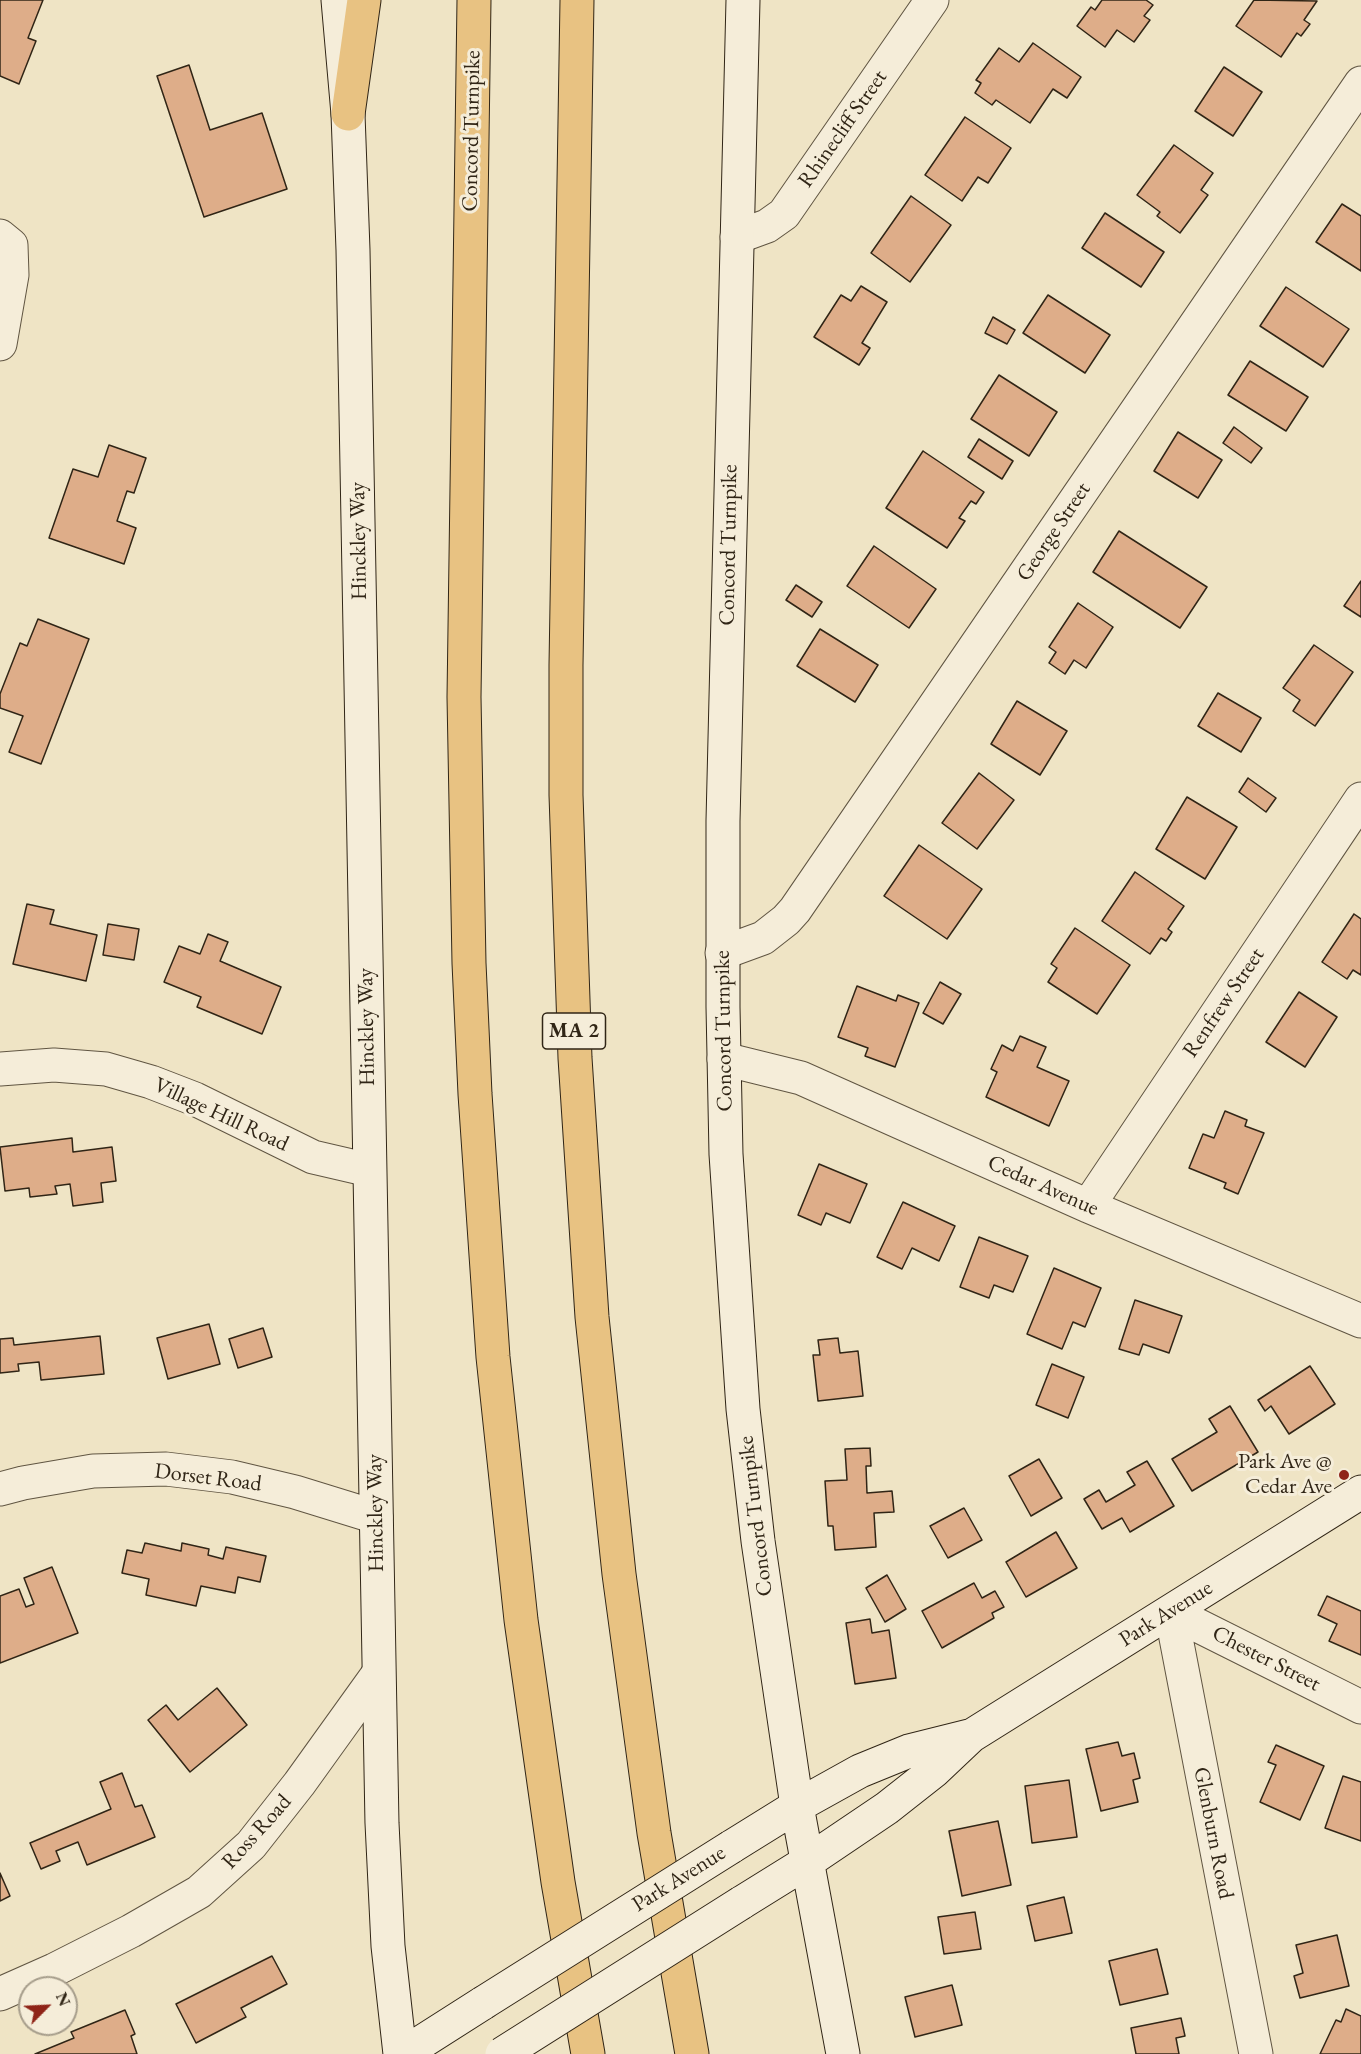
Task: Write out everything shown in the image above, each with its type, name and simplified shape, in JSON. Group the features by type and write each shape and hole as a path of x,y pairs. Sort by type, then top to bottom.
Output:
{"highway":[{"path":"348,114 364,0"},
{"name":"Concord Turnpike","path":"474,0 464,697 468,918 475,1094 493,1357 520,1609 558,1882 588,2054"},
{"name":"MA 2","path":"577,0 566,724 575,1058 592,1317 619,1574 654,1833 692,2054"}],"main road":[{"name":"Hinckley Way","path":"338,0 348,114 353,262 378,1674 387,1925 393,2005 401,2054"},
{"name":"Concord Turnpike","path":"743,0 723,821 722,953 728,1178 743,1409 766,1605 797,1806 843,2054"},
{"name":"Rhinecliff Street","path":"737,237 767,226 784,214 932,0"},
{"name":"George Street","path":"722,953 763,938 786,921 795,910 1361,83"},
{"path":"0,344 12,275 5,241"},
{"name":"Renfrew Street","path":"1088,1206 1361,800"},
{"name":"Cedar Avenue","path":"724,1059 801,1078 1088,1206 1361,1321"},
{"name":"Village Hill Road","path":"0,1069 54,1065 106,1069 151,1082 195,1099 313,1156 369,1170"},
{"name":"Dorset Road","path":"0,1489 93,1472 166,1469 243,1479 295,1491 376,1517"},
{"name":"Park Avenue","path":"502,2054 807,1862 887,1808 934,1771 971,1736 1361,1492"},
{"name":"Chester Street","path":"1171,1612 1361,1707"},
{"name":"Glenburn Road","path":"1171,1612 1256,2054"},
{"name":"Ross Road","path":"0,1994 131,1931 199,1892 251,1845 299,1784 378,1674"},
{"name":"Park Avenue","path":"401,2054 827,1789 909,1751 971,1736"}],"building":[{"path":"0,0 43,0 28,38 36,41 19,84 0,76"},
{"path":"1102,0 1146,0 1153,5 1144,16 1150,20 1134,42 1117,30 1105,47 1077,26 1091,7 1095,10"},
{"path":"1254,0 1317,1 1304,20 1310,24 1301,36 1297,33 1281,57 1236,26"},
{"path":"1033,43 1081,77 1067,98 1053,89 1030,123 996,100 992,105 975,93 981,83 976,80 999,48 1019,62"},
{"path":"189,65 210,130 262,113 287,189 204,217 157,76"},
{"path":"1224,67 1262,92 1233,136 1195,111"},
{"path":"965,117 1011,148 988,183 978,177 962,201 925,175"},
{"path":"1174,145 1213,173 1201,190 1208,195 1180,233 1157,216 1160,212 1137,195"},
{"path":"911,196 951,225 910,282 871,253"},
{"path":"1342,204 1361,216 1361,271 1316,242"},
{"path":"1105,213 1164,252 1141,287 1082,248"},
{"path":"861,286 887,302 862,343 870,348 859,365 814,337 841,295 851,301"},
{"path":"1286,287 1349,329 1323,367 1260,326"},
{"path":"1048,295 1110,335 1085,373 1023,333"},
{"path":"993,317 1015,330 1007,344 985,333"},
{"path":"1250,361 1308,397 1286,431 1228,395"},
{"path":"999,375 1057,412 1029,456 971,419"},
{"path":"1234,427 1262,448 1251,463 1223,443"},
{"path":"1178,432 1222,460 1198,498 1154,471"},
{"path":"979,439 1013,461 1002,479 968,457"},
{"path":"109,445 146,458 134,493 127,491 117,521 136,528 124,564 49,538 73,469 98,477"},
{"path":"923,451 984,492 976,504 971,501 959,518 965,521 947,548 886,508"},
{"path":"1119,531 1207,587 1180,628 1093,572"},
{"path":"874,546 936,589 909,628 847,586"},
{"path":"1361,581 1361,617 1344,606"},
{"path":"796,585 822,602 812,617 786,600"},
{"path":"1078,603 1113,627 1086,668 1074,660 1065,674 1049,663 1056,652 1049,647"},
{"path":"38,619 89,639 41,764 9,752 23,716 0,708 0,694 20,643 27,646"},
{"path":"820,629 878,665 855,702 797,666"},
{"path":"1314,645 1353,672 1315,726 1293,711 1300,700 1283,688"},
{"path":"1218,693 1261,718 1241,752 1198,726"},
{"path":"1017,701 1067,731 1040,775 991,744"},
{"path":"979,773 1014,800 977,849 942,823"},
{"path":"1248,778 1276,798 1266,812 1239,792"},
{"path":"1187,797 1237,827 1205,879 1156,849"},
{"path":"919,845 982,889 947,939 884,896"},
{"path":"1135,872 1184,906 1168,929 1172,932 1166,941 1161,938 1150,954 1102,921"},
{"path":"27,904 54,910 50,924 97,935 86,981 13,964"},
{"path":"1354,914 1361,919 1361,975 1353,970 1347,979 1322,962"},
{"path":"108,924 139,929 134,960 103,955"},
{"path":"1075,928 1130,965 1097,1014 1048,982 1057,968 1051,964"},
{"path":"208,934 228,942 220,961 281,987 262,1034 197,1007 201,997 164,982 179,946 200,954"},
{"path":"940,982 961,994 943,1024 923,1013"},
{"path":"857,986 896,1001 898,995 919,1003 895,1067 865,1056 868,1048 838,1037"},
{"path":"1299,992 1337,1017 1305,1067 1266,1042"},
{"path":"1020,1036 1046,1047 1037,1067 1069,1081 1049,1126 986,1097 997,1072 991,1069 1002,1045 1013,1051"},
{"path":"1225,1111 1247,1120 1245,1126 1264,1133 1238,1194 1224,1188 1226,1183 1189,1168 1203,1134 1214,1138"},
{"path":"72,1138 73,1152 112,1147 116,1181 101,1183 103,1202 73,1206 70,1184 55,1186 57,1194 30,1197 29,1188 5,1191 0,1147"},
{"path":"819,1164 867,1184 850,1223 826,1213 821,1225 798,1215"},
{"path":"903,1202 955,1226 939,1261 912,1248 902,1269 877,1257"},
{"path":"979,1237 1028,1256 1013,1292 994,1285 989,1298 960,1287"},
{"path":"1054,1268 1101,1288 1085,1327 1073,1322 1062,1349 1027,1334"},
{"path":"1135,1300 1182,1316 1169,1353 1143,1344 1139,1355 1119,1349"},
{"path":"209,1324 220,1364 168,1379 157,1338"},
{"path":"263,1328 272,1357 238,1368 229,1339"},
{"path":"100,1336 104,1374 41,1380 39,1362 18,1364 19,1371 0,1373 0,1339 13,1338 14,1345"},
{"path":"838,1338 840,1353 858,1351 863,1396 818,1401 813,1355 820,1355 818,1340"},
{"path":"1052,1364 1084,1377 1068,1418 1036,1405"},
{"path":"1310,1366 1335,1404 1289,1434 1271,1406 1265,1411 1258,1400"},
{"path":"1230,1406 1258,1452 1192,1491 1172,1459 1217,1432 1209,1419"},
{"path":"870,1448 871,1466 866,1466 867,1493 892,1491 894,1512 874,1513 876,1547 835,1550 833,1526 828,1526 825,1481 847,1480 845,1449"},
{"path":"1039,1459 1062,1498 1031,1516 1009,1476"},
{"path":"1147,1461 1174,1506 1130,1532 1122,1518 1102,1529 1084,1499 1099,1490 1106,1502 1135,1485 1127,1472"},
{"path":"964,1508 982,1540 948,1558 930,1526"},
{"path":"1056,1532 1077,1568 1026,1597 1006,1562"},
{"path":"145,1543 181,1551 182,1543 209,1549 208,1555 223,1559 226,1547 266,1556 260,1582 238,1577 235,1593 201,1586 196,1606 146,1595 149,1579 122,1573 127,1550 142,1553"},
{"path":"52,1567 78,1633 0,1663 0,1596 19,1589 26,1607 34,1604 24,1578"},
{"path":"887,1575 906,1609 885,1622 866,1588"},
{"path":"974,1583 982,1598 995,1591 1004,1607 992,1613 994,1618 942,1648 922,1611"},
{"path":"1327,1596 1361,1611 1361,1655 1329,1641 1337,1624 1318,1615"},
{"path":"870,1619 872,1633 889,1630 896,1678 855,1684 846,1623"},
{"path":"217,1688 247,1725 190,1772 148,1720 166,1705 178,1720"},
{"path":"1118,1742 1122,1756 1134,1753 1140,1778 1133,1780 1138,1802 1101,1811 1086,1749"},
{"path":"1276,1745 1324,1766 1300,1820 1260,1802 1276,1765 1268,1762"},
{"path":"122,1773 135,1807 142,1805 155,1837 87,1865 78,1842 56,1851 60,1861 41,1869 30,1843 111,1809 100,1782"},
{"path":"1343,1776 1361,1782 1361,1841 1325,1828"},
{"path":"1069,1780 1077,1837 1032,1843 1025,1786"},
{"path":"998,1821 1011,1885 962,1896 949,1831"},
{"path":"0,1873 10,1896 0,1901"},
{"path":"1064,1897 1072,1933 1035,1941 1027,1906"},
{"path":"975,1912 981,1949 944,1954 938,1917"},
{"path":"1337,1935 1349,1986 1300,1998 1294,1976 1303,1973 1296,1945"},
{"path":"1157,1949 1168,1994 1120,2005 1109,1961"},
{"path":"272,1956 287,1984 241,2008 246,2017 196,2043 176,2004"},
{"path":"952,1985 962,2025 915,2037 905,1997"},
{"path":"1346,2009 1361,2016 1361,2054 1320,2054 1336,2020 1341,2022"},
{"path":"125,2010 135,2034 131,2036 137,2054 35,2054 74,2038 73,2036 78,2036 78,2029"},
{"path":"1181,2018 1185,2036 1176,2038 1179,2054 1136,2054 1131,2028"}],"place":[{"name":"Park Ave @ Cedar Ave","path":"1344,1475"}]}
